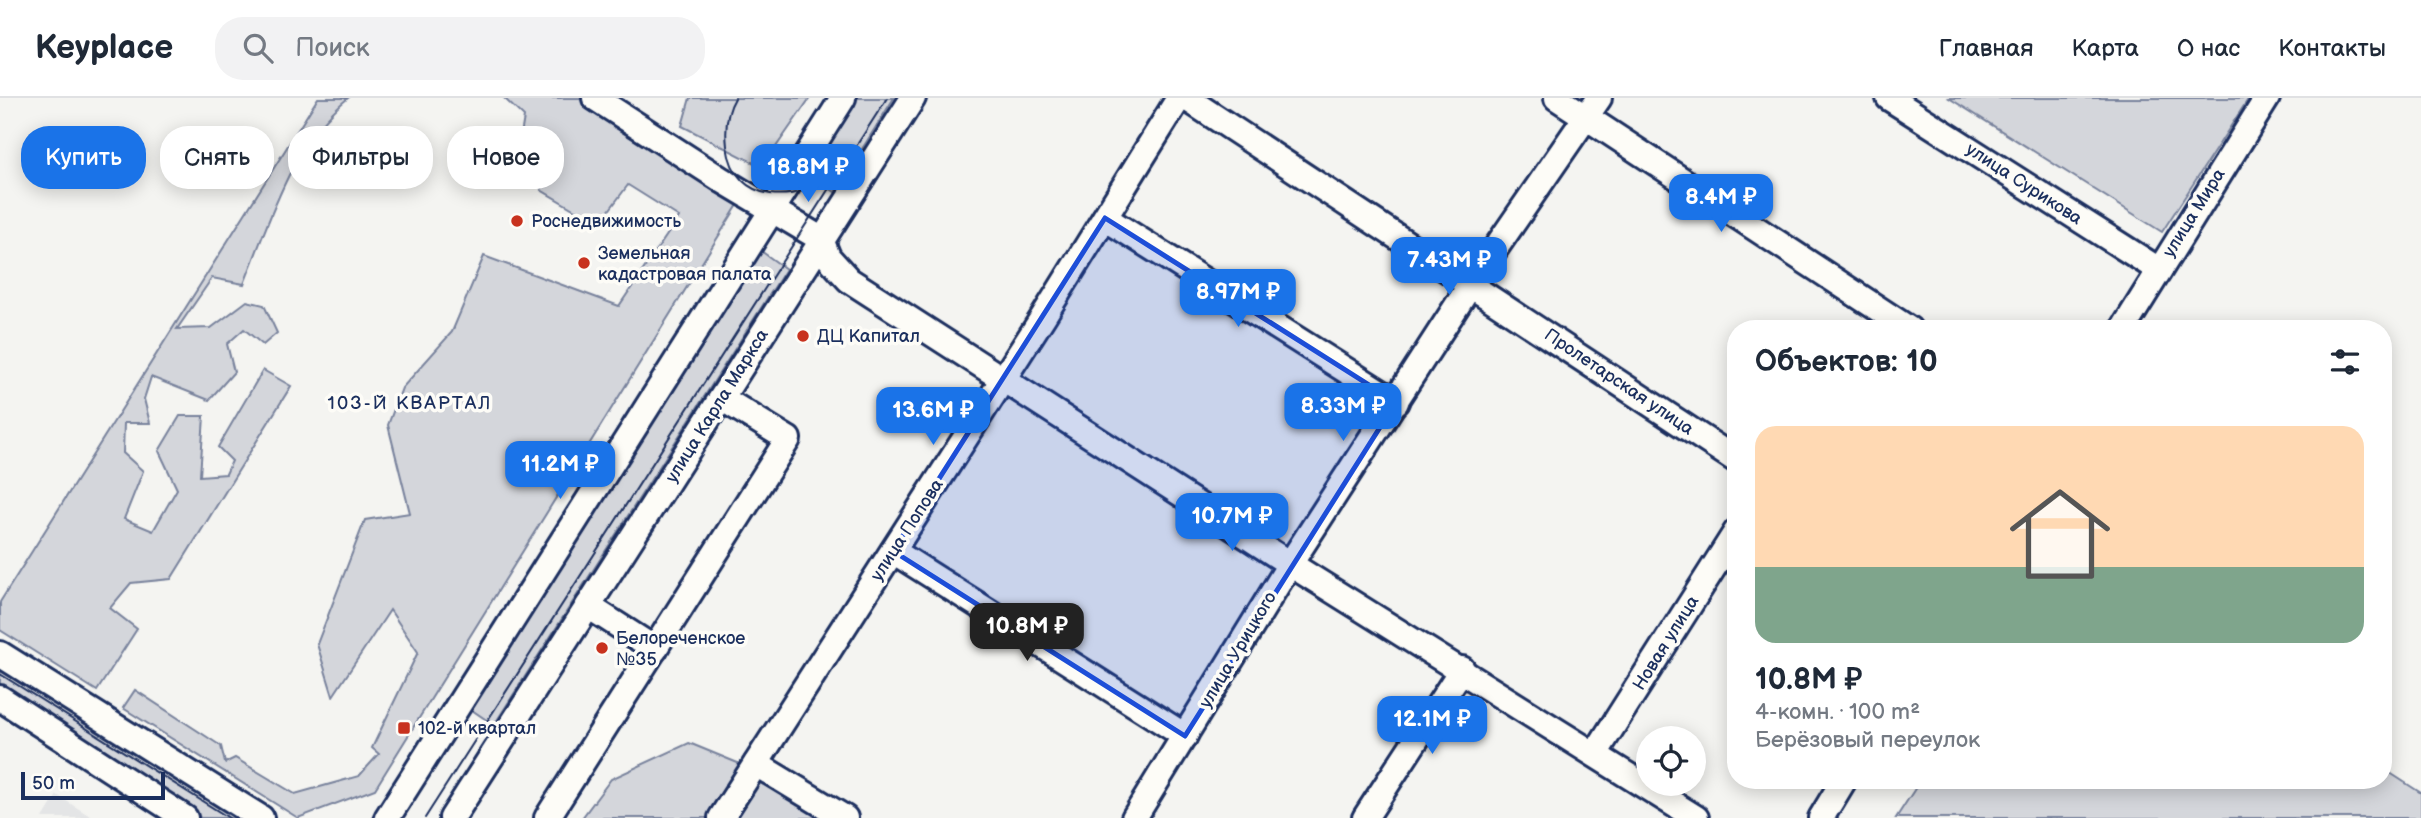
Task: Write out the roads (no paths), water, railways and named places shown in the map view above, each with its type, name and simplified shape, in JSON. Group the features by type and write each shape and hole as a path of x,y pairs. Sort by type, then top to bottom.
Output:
{"street":[{"path":"595,98 722,180 821,239 828,257 849,280 1004,377 1290,564 1462,669 1696,818"},
{"path":"387,818 843,98"},
{"name":"улица Карла Маркса","path":"452,818 723,399 821,239 913,98"},
{"name":"улица Попова","path":"721,818 1179,98"},
{"name":"Пролетарская улица","path":"1185,98 1727,454"},
{"path":"1557,98 1592,108 1876,320"},
{"name":"улица Сурикова","path":"1889,98 2159,270"},
{"name":"улица Мира","path":"2128,320 2266,98"},
{"name":"улица Урицкого","path":"1134,818 1290,564 1471,284 1592,108"},
{"path":"1105,218 1396,402"},
{"path":"547,818 788,439 723,399"},
{"name":"Новая улица","path":"1595,754 1727,546"},
{"path":"893,551 1185,736"},
{"path":"588,606 655,649"},
{"path":"0,654 261,818"},
{"path":"1365,818 1462,669"},
{"path":"0,698 185,818"},
{"path":"756,764 845,818"},
{"path":"1821,818 1839,789"}],"tram line":[{"path":"735,98 728,115 727,146 732,166 742,180 755,190 770,194 787,194 821,183 837,173"},
{"path":"425,818 887,98"},
{"path":"0,674 229,818"}],"place":[{"name":"Роснедвижимость","path":"517,221"},
{"name":"Земельная кадастровая палата","path":"584,263"},
{"name":"ДЦ Капитал","path":"803,336"},
{"name":"Белореченское №35","path":"602,648"},
{"name":"102-й квартал","path":"404,728"}],"district":[{"name":"103-Й КВАРТАЛ","path":"410,403"}]}
